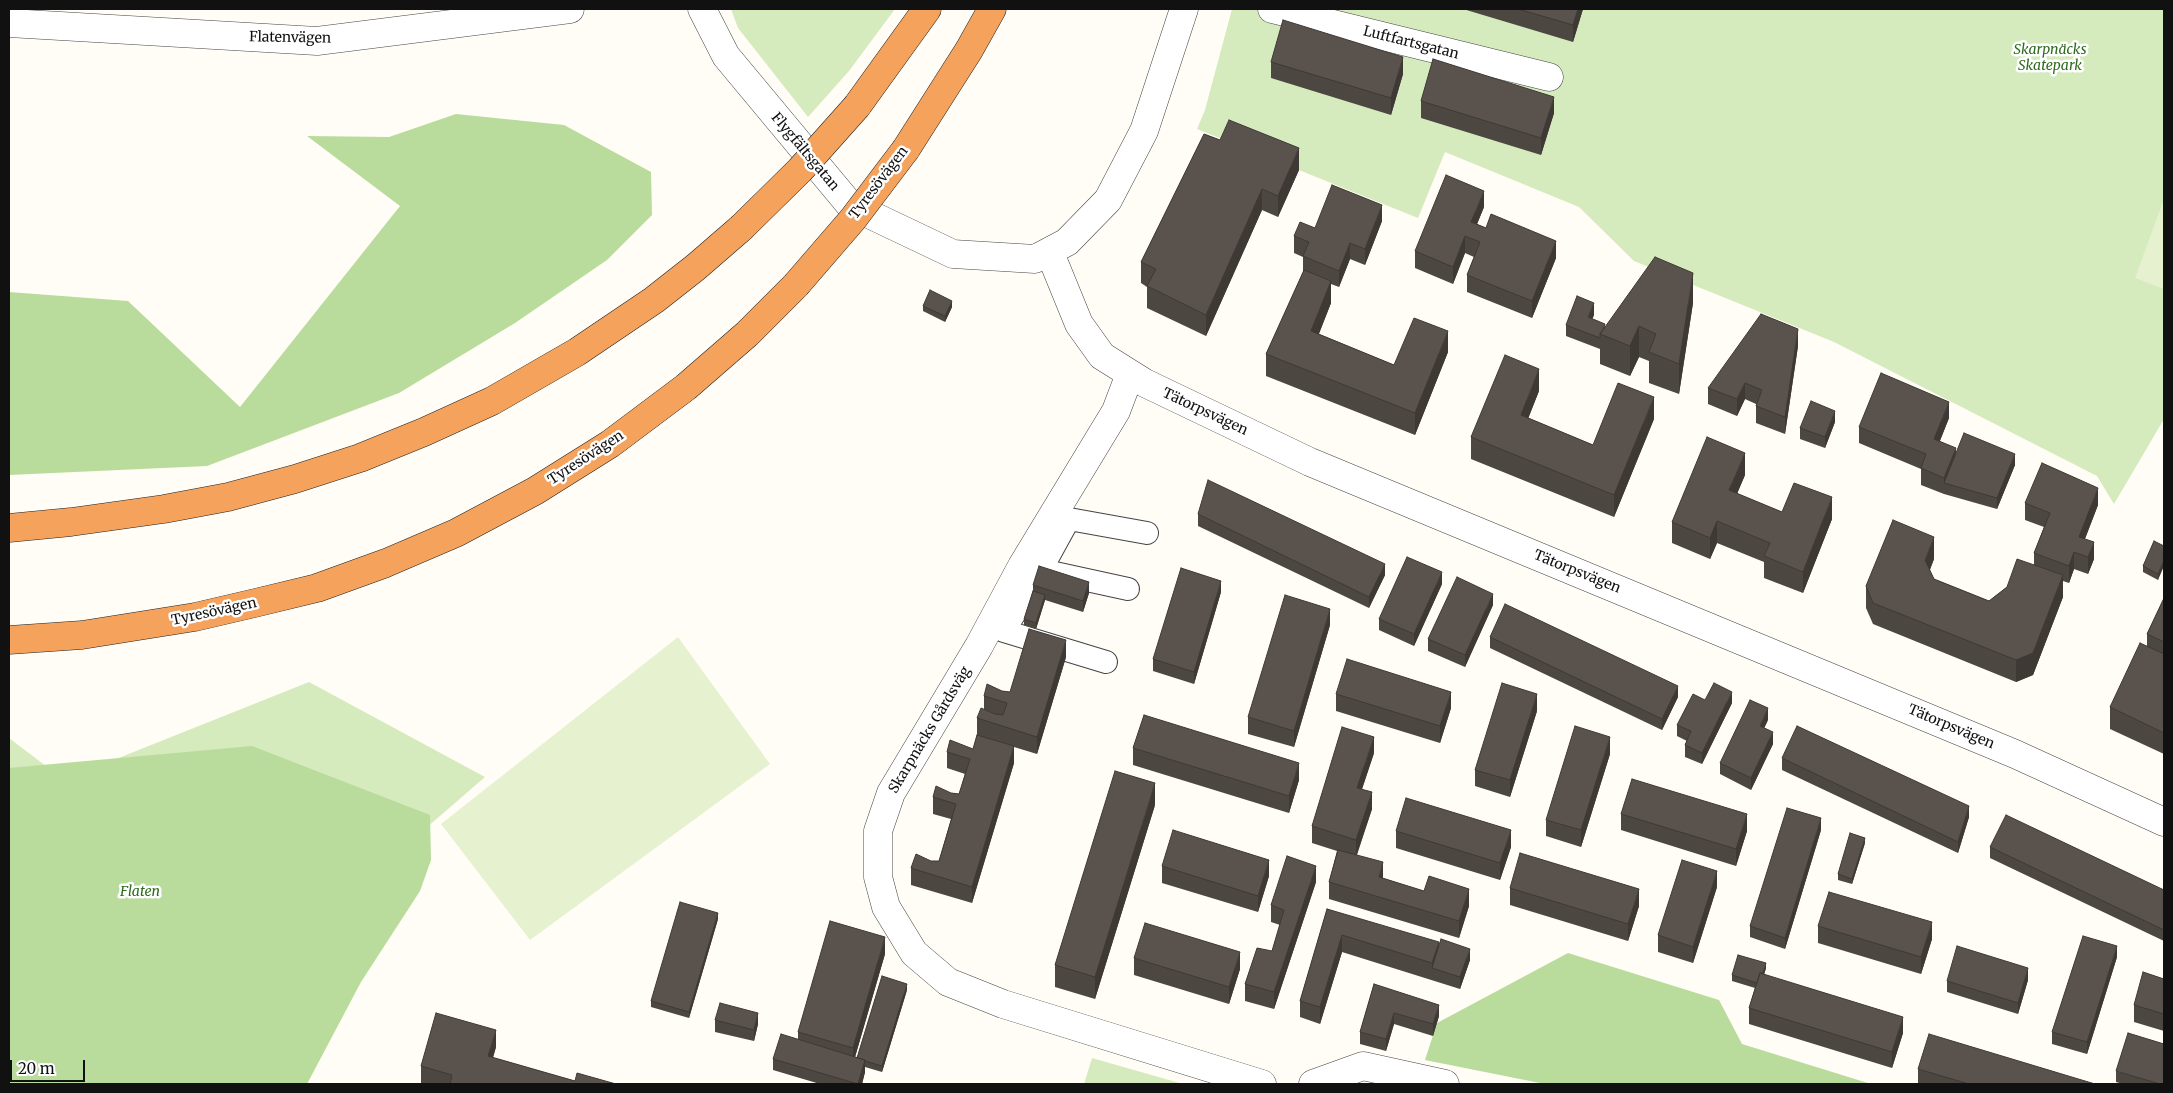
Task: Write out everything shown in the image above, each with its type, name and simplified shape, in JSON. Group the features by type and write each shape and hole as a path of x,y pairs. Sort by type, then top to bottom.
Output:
{"highway":[{"path":"9,528 71,522 164,509 228,497 360,458 424,432 492,401 577,352 654,300 741,228 800,170 857,106 927,9"},
{"name":"Tyresövägen","path":"9,640 92,633 195,617 317,588 386,563 456,533 535,491 610,444 686,387 747,334 796,285 852,219 906,149 969,50 992,9"}],"street":[{"name":"Flatenvägen","path":"9,23 317,41 570,9"},
{"name":"Flygfältsgatan","path":"702,9 726,56 850,205 953,254 1035,260 1068,242 1108,200 1144,131 1184,9"},
{"name":"Luftfartsgatan","path":"1272,9 1549,77"},
{"name":"Tätorpsvägen","path":"1050,253 1079,324 1102,356 1145,383 1310,462 2006,750 2164,822"},
{"name":"Skarpnäcks Gårdsväg","path":"1130,374 1116,410 1022,566 980,646 891,793 878,831 878,877 886,907 914,953 948,982 1003,1004 1262,1084"},
{"path":"1106,662 1004,631 1069,519 1147,533"},
{"path":"1041,570 1128,589"},
{"path":"1313,1084 1363,1066 1445,1084"}],"green space":[{"path":"731,9 895,9 849,71 808,117 738,28"},
{"name":"Skarpnäcks Skatepark","path":"1232,9 2164,9 2164,419 2114,504 2097,476 1834,342 1634,261 1579,207 1445,152 1418,218 1197,129 1205,110"},
{"path":"456,114 564,125 651,172 652,215 607,260 515,323 399,393 207,466 9,475 9,292 128,301 240,407 400,206 307,136 389,137"},
{"path":"2164,199 2164,289 2135,278"},
{"path":"678,637 770,764 530,940 441,824"},
{"name":"Flaten","path":"309,682 485,777 411,841 9,1084 9,738 67,782 111,761"},
{"name":"Flaten","path":"252,746 430,815 431,860 420,891 361,982 307,1084 9,1084 9,768"},
{"path":"1568,953 1719,1000 1742,1044 1871,1084 1545,1084 1425,1060 1437,1023"},
{"path":"1092,1058 1183,1084 1084,1084"}],"building":[{"path":"1518,9 1578,9 1573,25"},
{"path":"1283,20 1403,57 1391,98 1271,62"},
{"path":"1433,59 1554,97 1541,138 1421,101"},
{"path":"1229,120 1299,148 1278,196 1262,189 1206,315 1147,286 1156,269 1141,262 1204,134 1220,140"},
{"path":"1446,175 1484,191 1471,222 1486,228 1491,214 1556,241 1532,301 1467,275 1480,242 1465,236 1453,267 1415,251"},
{"path":"1332,185 1382,205 1365,249 1350,243 1339,271 1303,256 1309,242 1294,236 1300,222 1315,228"},
{"path":"1655,257 1693,273 1679,364 1649,352 1656,334 1639,326 1630,346 1600,334"},
{"path":"1304,270 1331,281 1311,331 1394,365 1414,318 1448,331 1415,413 1266,354"},
{"path":"930,290 952,301 945,316 923,306"},
{"path":"1577,296 1594,303 1588,317 1605,324 1600,338 1566,325"},
{"path":"1761,314 1798,329 1785,417 1756,406 1762,390 1745,383 1737,399 1708,388"},
{"path":"1505,355 1539,369 1521,415 1593,445 1618,383 1654,397 1614,495 1471,437"},
{"path":"1881,373 1949,402 1934,439 1956,448 1944,478 1921,468 1926,454 1859,427"},
{"path":"1811,401 1835,411 1825,437 1800,428"},
{"path":"1964,433 2015,454 1997,498 1944,483"},
{"path":"1707,437 1745,453 1729,490 1782,512 1794,483 1832,497 1803,572 1764,556 1770,543 1717,521 1710,538 1672,522"},
{"path":"2042,463 2098,488 2079,537 2094,542 2088,557 2074,552 2069,566 2034,553 2050,513 2025,503"},
{"path":"1208,480 1385,564 1369,597 1198,514"},
{"path":"1893,520 1934,537 1925,560 1934,579 1989,601 2007,587 2017,559 2063,575 2033,653 2016,660 1873,603 1866,586"},
{"path":"2154,541 2164,546 2164,560 2158,574 2143,566"},
{"path":"1407,557 1442,572 1414,634 1379,619"},
{"path":"1039,566 1089,582 1083,601 1033,585"},
{"path":"1181,568 1221,581 1194,672 1153,659"},
{"path":"1457,577 1493,594 1465,655 1428,639"},
{"path":"1033,591 1045,595 1036,623 1024,619"},
{"path":"1285,595 1330,609 1294,731 1248,717"},
{"path":"2164,598 2164,642 2147,634"},
{"path":"1505,604 1678,686 1662,719 1490,637"},
{"path":"1029,629 1066,640 1037,737 977,718 981,708 1003,715 1007,703 984,696 987,684 1002,691 1010,692"},
{"path":"2140,643 2164,654 2164,733 2110,707"},
{"path":"1347,659 1451,692 1440,726 1336,694"},
{"path":"1502,683 1537,694 1510,780 1475,770"},
{"path":"1714,683 1732,692 1702,753 1685,745 1691,731 1677,725 1693,694 1705,700"},
{"path":"1750,700 1768,708 1760,726 1773,732 1751,778 1720,763"},
{"path":"1144,715 1299,763 1289,796 1133,748"},
{"path":"1575,726 1610,737 1581,830 1546,820"},
{"path":"1797,726 1969,806 1958,842 1782,758"},
{"path":"1342,727 1374,737 1357,788 1372,792 1356,840 1312,826"},
{"path":"977,735 1014,746 972,887 911,868 916,854 931,861 939,861 956,804 933,797 936,786 951,793 959,794 970,759 947,752 950,740 973,749"},
{"path":"1115,771 1155,783 1095,977 1055,965"},
{"path":"1632,779 1747,814 1736,849 1621,814"},
{"path":"1406,798 1511,830 1500,863 1396,831"},
{"path":"1787,808 1821,818 1785,938 1750,926"},
{"path":"2006,815 2164,890 2164,930 1990,847"},
{"path":"1173,830 1269,860 1258,896 1162,866"},
{"path":"1850,833 1865,838 1852,879 1838,874"},
{"path":"1338,850 1383,862 1379,877 1424,891 1429,876 1469,889 1459,921 1329,882"},
{"path":"1520,853 1639,889 1628,924 1510,888"},
{"path":"1287,856 1316,866 1274,992 1245,984 1257,948 1272,951 1284,910 1271,905"},
{"path":"1682,860 1717,871 1693,947 1658,935"},
{"path":"1829,892 1932,922 1921,957 1818,926"},
{"path":"680,902 718,913 689,1012 651,1001"},
{"path":"1327,909 1439,942 1432,963 1342,935 1320,1007 1300,1001"},
{"path":"830,921 885,937 853,1048 798,1032"},
{"path":"1145,923 1240,952 1229,987 1134,958"},
{"path":"2083,936 2117,946 2087,1042 2052,1032"},
{"path":"1441,939 1470,949 1460,977 1432,968"},
{"path":"1957,946 2028,968 2018,1003 1947,981"},
{"path":"1738,955 1766,963 1757,983 1732,975"},
{"path":"2143,972 2164,979 2164,1014 2134,1005"},
{"path":"1760,973 1903,1017 1892,1052 1749,1008"},
{"path":"882,976 907,984 882,1066 857,1058"},
{"path":"1374,984 1439,1005 1433,1024 1394,1013 1386,1039 1360,1032"},
{"path":"720,1003 758,1013 754,1030 715,1020"},
{"path":"436,1013 496,1030 488,1056 575,1081 577,1073 616,1084 450,1084 452,1075 421,1066"},
{"path":"2128,1033 2164,1044 2164,1084 2116,1071"},
{"path":"781,1034 865,1060 858,1084 773,1059"},
{"path":"1929,1034 2095,1084 1969,1084 1918,1069"}]}
